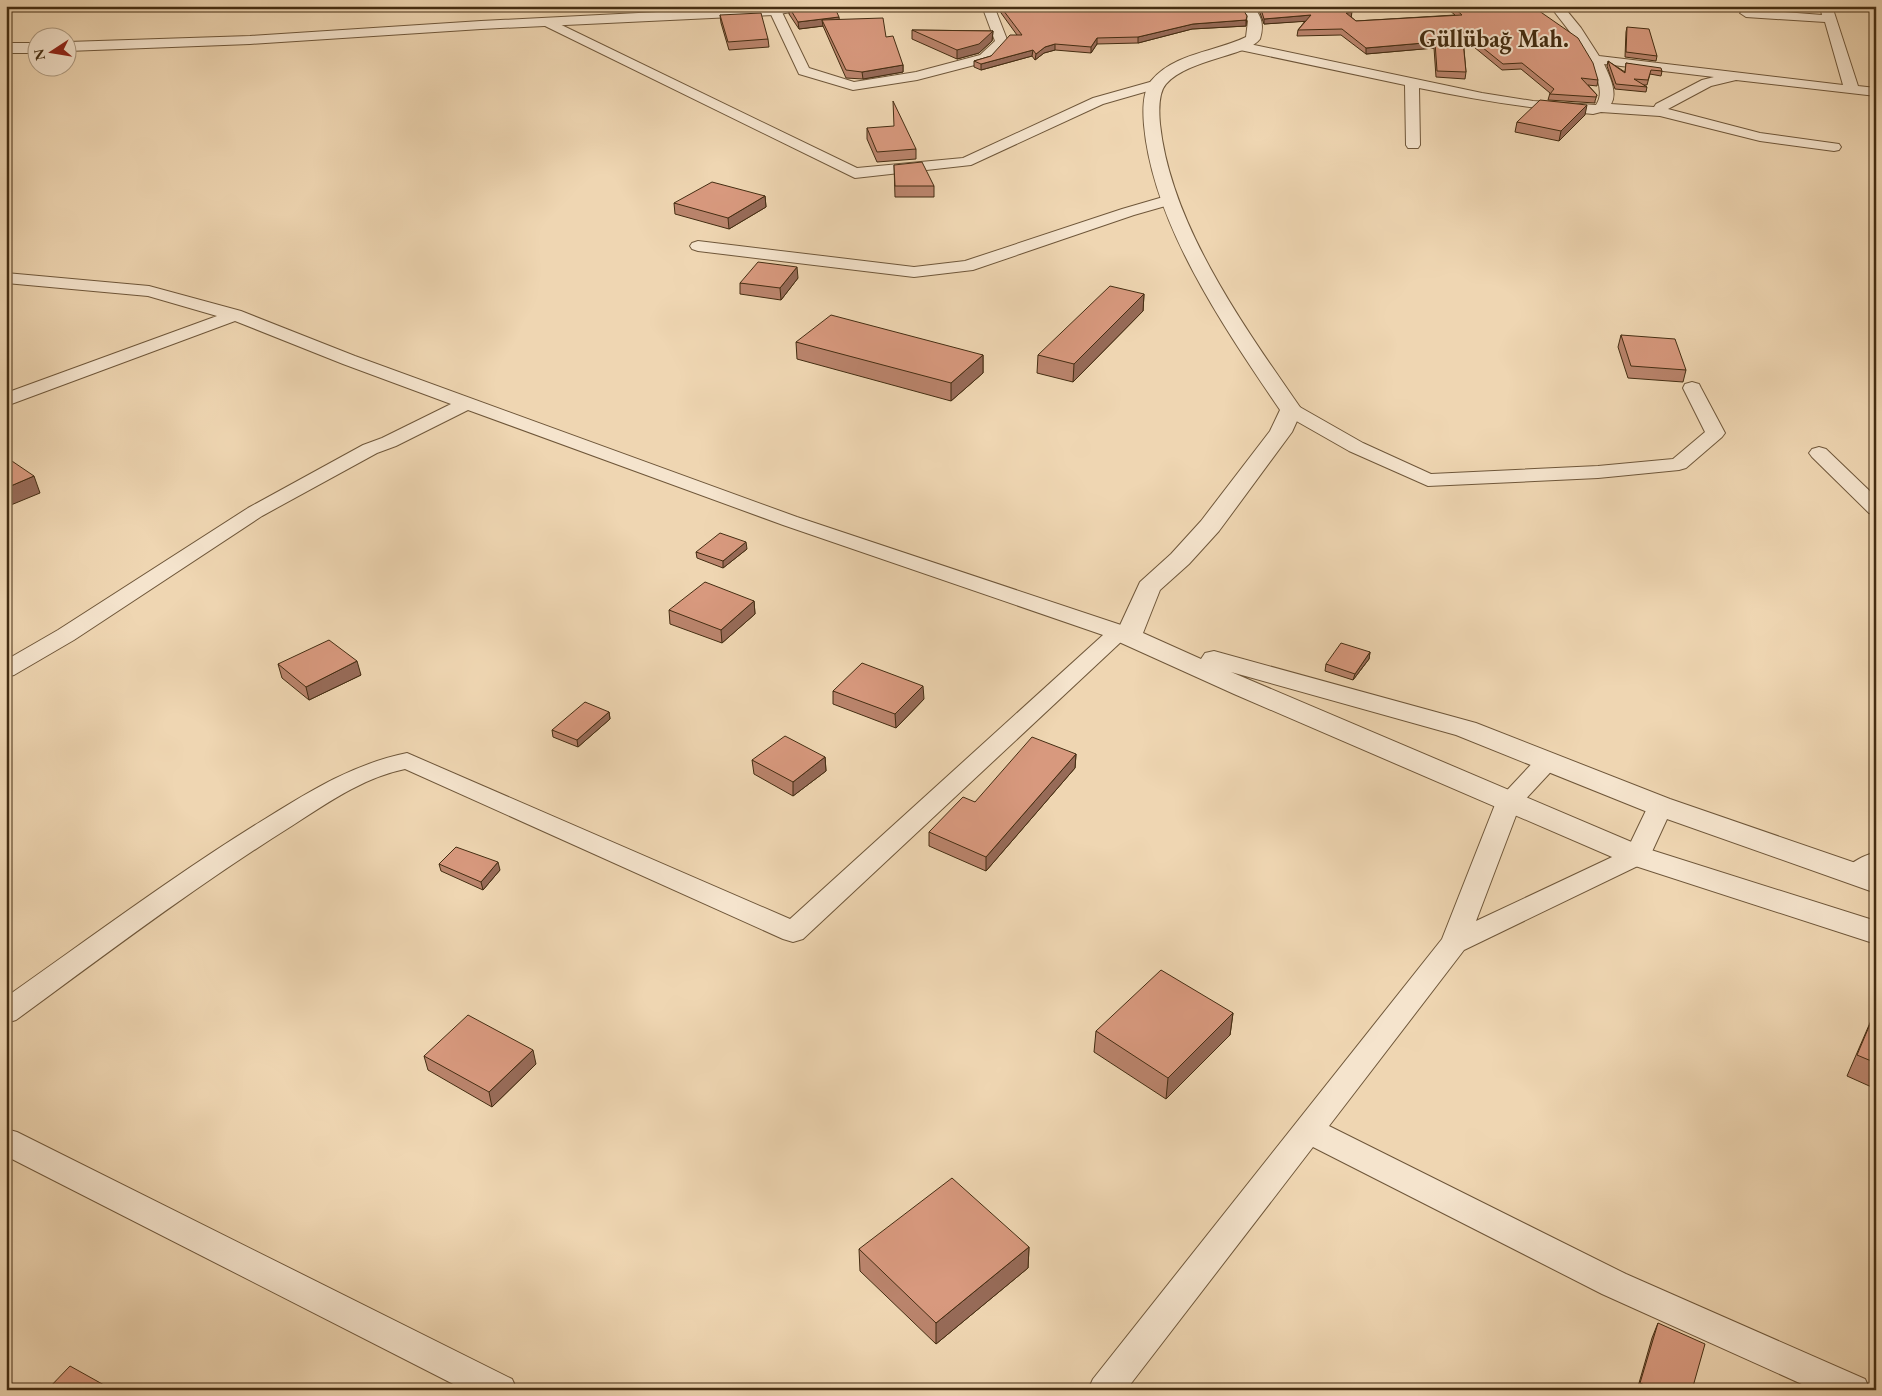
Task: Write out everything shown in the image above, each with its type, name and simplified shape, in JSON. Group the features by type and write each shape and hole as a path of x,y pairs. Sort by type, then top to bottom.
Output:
{"street":[{"path":"78,47 250,40 802,6"},
{"path":"773,9 804,71 852,86 917,76 985,58 1002,42 988,6"},
{"path":"547,22 855,173 966,162 1098,101 1156,84 1179,67 1217,52 1240,46 1253,39 1256,27 1254,15 1245,6"},
{"path":"1556,6 1566,16 1593,59 1604,81 1606,101 1601,108"},
{"path":"1746,13 1828,13 1852,90"},
{"path":"1240,46 1482,97 1534,105 1593,110 1601,108 1660,112 1760,137 1834,146"},
{"path":"6,48 28,48"},
{"path":"1593,59 1876,92"},
{"path":"1660,112 1661,107 1707,83 1738,77"},
{"path":"1412,82 1414,145"},
{"path":"1156,84 1151,113 1152,134 1158,162 1170,200 1186,236 1224,306 1291,410 1356,447 1428,480 1598,472 1679,464 1715,433 1692,388"},
{"path":"698,246 914,272 967,266 1128,212 1170,200"},
{"path":"6,278 149,291 235,315 467,403 790,521 1123,634 1466,729 1660,806 1869,872"},
{"path":"6,400 235,315"},
{"path":"6,670 66,635 255,512 370,449 389,442 467,403"},
{"path":"6,1012 231,852 352,778 386,764 407,761 793,932 1123,634 1149,588 1180,559 1210,526 1281,432 1291,410"},
{"path":"1819,453 1876,509"},
{"path":"1123,634 1637,856 1876,933"},
{"path":"1104,1390 1454,943 1510,802 1548,762"},
{"path":"1454,943 1637,856 1660,806"},
{"path":"1308,1130 1614,1284 1853,1390"},
{"path":"6,1141 500,1390"}],"building":[{"path":"834,6 839,17 798,22 789,7"},
{"path":"1000,6 1241,6 1247,16 1246,20 1193,24 1138,37 1097,38 1091,47 1055,44 1045,47 1036,54 1033,50 981,64 974,61 991,56 1010,35 1022,35"},
{"path":"1260,6 1351,6 1352,12 1346,13 1356,21 1462,15 1452,6 1532,6 1578,38 1593,63 1598,80 1581,78 1597,95 1596,97 1550,94 1554,89 1522,63 1503,64 1462,31 1466,72 1437,71 1435,42 1366,48 1342,29 1298,30 1311,15 1264,19"},
{"path":"761,13 768,39 728,42 720,15"},
{"path":"883,18 886,37 893,36 903,65 862,72 846,70 822,20"},
{"path":"1627,27 1649,29 1657,56 1626,52"},
{"path":"912,30 993,31 979,44 957,50"},
{"path":"1608,61 1625,73 1626,63 1661,68 1662,71 1651,70 1648,80 1634,79 1647,87 1616,84"},
{"path":"1540,100 1587,105 1561,131 1517,122"},
{"path":"893,101 916,149 877,152 867,128 894,126"},
{"path":"922,162 934,186 895,186 894,165"},
{"path":"712,182 765,196 728,218 674,203"},
{"path":"758,262 797,267 780,288 740,283"},
{"path":"1110,286 1144,294 1074,364 1038,355"},
{"path":"831,315 983,355 951,383 796,342"},
{"path":"1621,335 1675,339 1686,370 1631,366"},
{"path":"6,457 34,476 6,488"},
{"path":"720,533 746,542 723,561 696,552"},
{"path":"705,582 754,601 721,630 669,610"},
{"path":"329,640 357,661 306,687 278,664"},
{"path":"1341,643 1370,652 1355,674 1326,664"},
{"path":"862,663 923,686 895,714 833,691"},
{"path":"585,702 609,712 577,740 552,730"},
{"path":"785,736 825,757 793,782 752,760"},
{"path":"1032,737 1076,754 986,857 929,832 963,797 975,802"},
{"path":"456,847 498,862 481,882 439,864"},
{"path":"1161,970 1233,1013 1168,1078 1096,1031"},
{"path":"1876,1010 1876,1063 1857,1055"},
{"path":"468,1015 533,1050 489,1092 424,1056"},
{"path":"952,1178 1029,1247 936,1323 859,1249"},
{"path":"1658,1323 1705,1344 1692,1390 1656,1390 1640,1383"},
{"path":"70,1366 113,1390 47,1390"}],"district":[{"name":"Güllübağ Mah.","path":"1494,38"}]}
